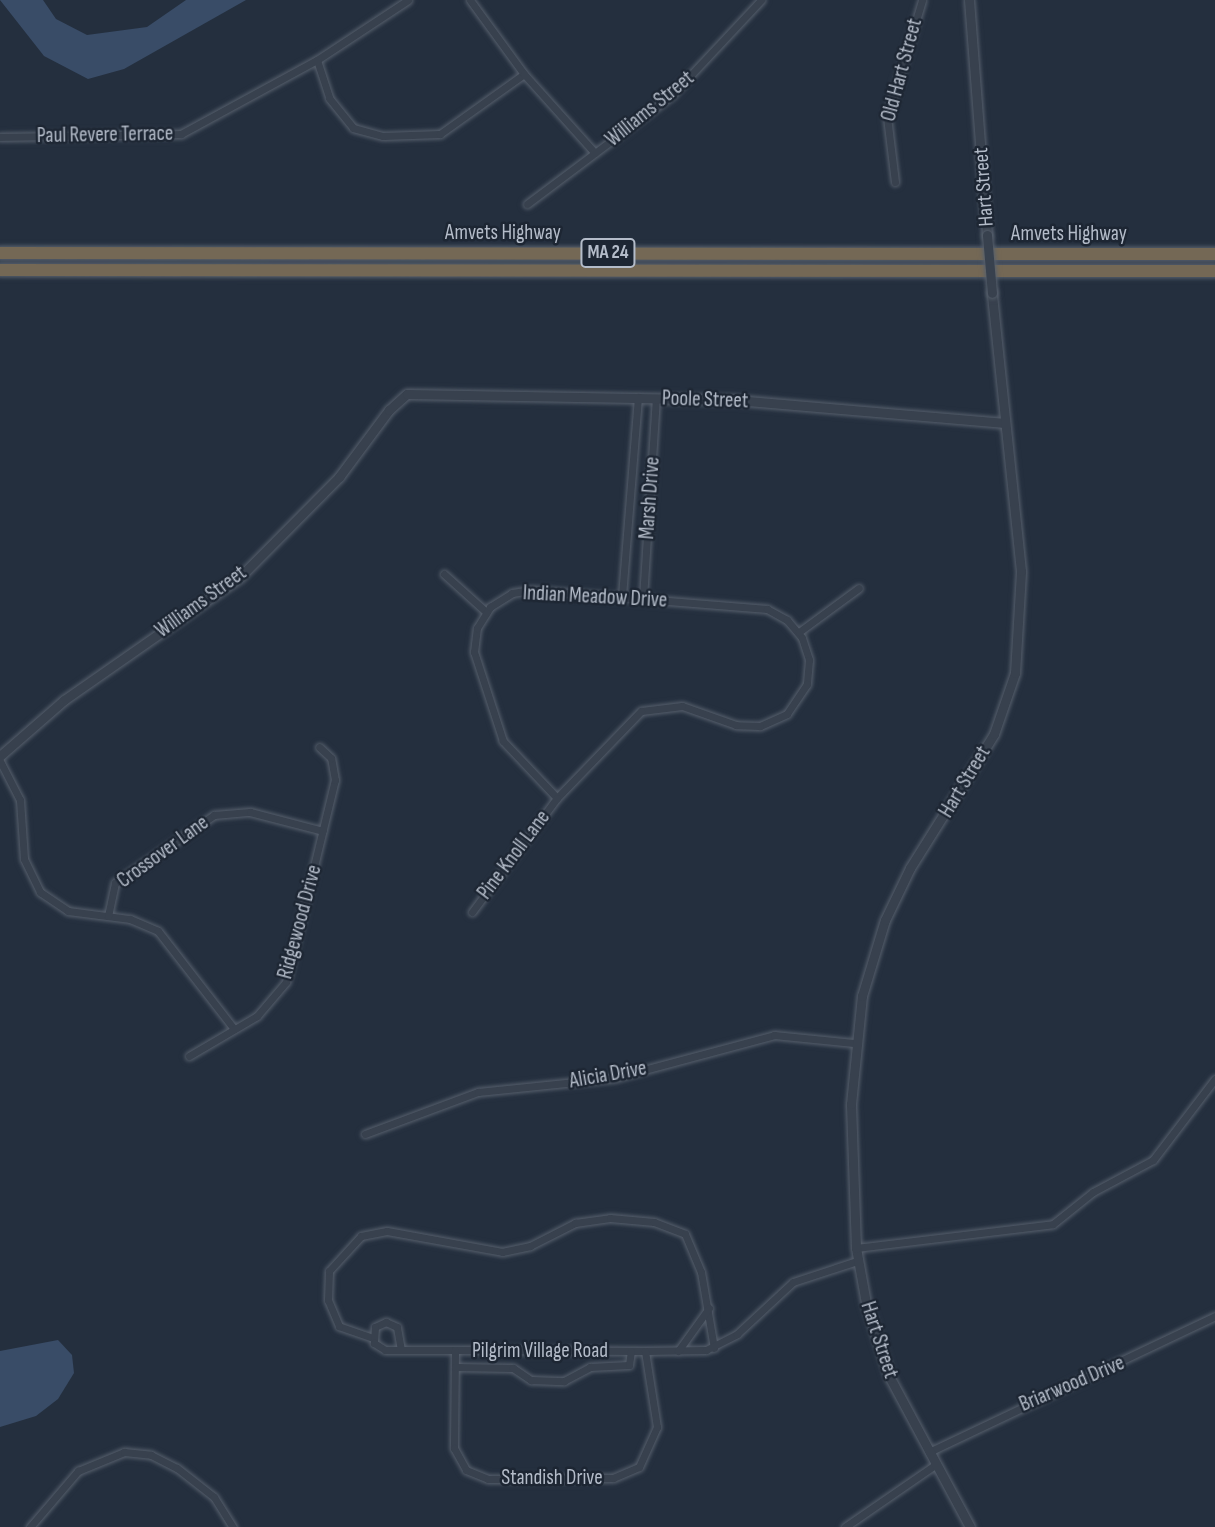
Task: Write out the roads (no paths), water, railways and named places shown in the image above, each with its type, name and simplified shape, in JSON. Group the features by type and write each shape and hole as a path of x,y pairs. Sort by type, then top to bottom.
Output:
{"highway":[{"name":"Amvets Highway","path":"0,253 1215,254"},
{"name":"Amvets Highway","path":"0,270 1215,271"}],"street":[{"name":"Paul Revere Terrace","path":"0,137 187,133 317,60 408,0"},
{"path":"470,0 524,74 595,153"},
{"name":"Williams Street","path":"527,204 684,84 761,0"},
{"name":"Old Hart Street","path":"895,182 887,117 922,0"},
{"name":"Hart Street","path":"970,0 1002,423 1022,590 1014,677 994,734 893,901 869,967 855,1043 850,1125 856,1248 883,1360 935,1465 970,1527"},
{"path":"317,60 342,117 359,132 383,136 447,132 524,74"},
{"name":"Williams Street","path":"0,758 64,700 240,577 339,477 388,410 407,394"},
{"name":"Poole Street","path":"407,394 638,397 1002,423"},
{"name":"Marsh Drive","path":"622,596 638,397"},
{"name":"Marsh Drive","path":"643,598 656,398"},
{"path":"444,574 486,612 474,652 500,735 512,754 557,798 624,726 648,708 682,706 748,727 782,717 799,701 809,678 809,654 799,632 859,588"},
{"name":"Indian Meadow Drive","path":"486,612 506,596 525,590 622,596 761,607 783,616 799,632"},
{"name":"Ridgewood Drive","path":"189,1056 270,1005 286,982 335,774 331,758 319,747"},
{"path":"0,758 20,800 24,859 34,885 68,912 108,916 159,931 234,1029"},
{"name":"Pine Knoll Lane","path":"472,912 557,798"},
{"name":"Crossover Lane","path":"108,916 116,883 214,815 250,813 323,831"},
{"name":"Alicia Drive","path":"365,1134 478,1092 614,1078 774,1035 855,1043"},
{"path":"856,1248 1053,1224 1093,1192 1153,1160 1215,1079"},
{"name":"Pilgrim Village Road","path":"714,1348 709,1308 690,1240 663,1224 589,1219 530,1246 495,1252 378,1231 361,1236 340,1255 329,1271 327,1290 339,1326 373,1338 381,1349 678,1351 714,1348 737,1334 793,1282 858,1261"},
{"path":"678,1351 709,1308"},
{"name":"Briarwood Drive","path":"929,1452 1215,1316"},
{"path":"373,1338 378,1325 390,1323 399,1331 401,1350"},
{"name":"Standish Drive","path":"455,1350 454,1448 473,1475 612,1478 639,1467 657,1434 645,1351"},
{"path":"455,1367 513,1368 531,1380 564,1381 590,1367 629,1365 631,1351"},
{"path":"30,1527 78,1471 124,1452 151,1455 177,1468 214,1497 233,1527"},
{"path":"845,1527 935,1465"}],"water":[{"path":"0,0 43,0 56,19 87,35 147,27 186,0 246,0 124,69 88,79 44,56"},
{"path":"58,1340 72,1355 74,1373 58,1399 36,1416 0,1427 0,1351"}]}
